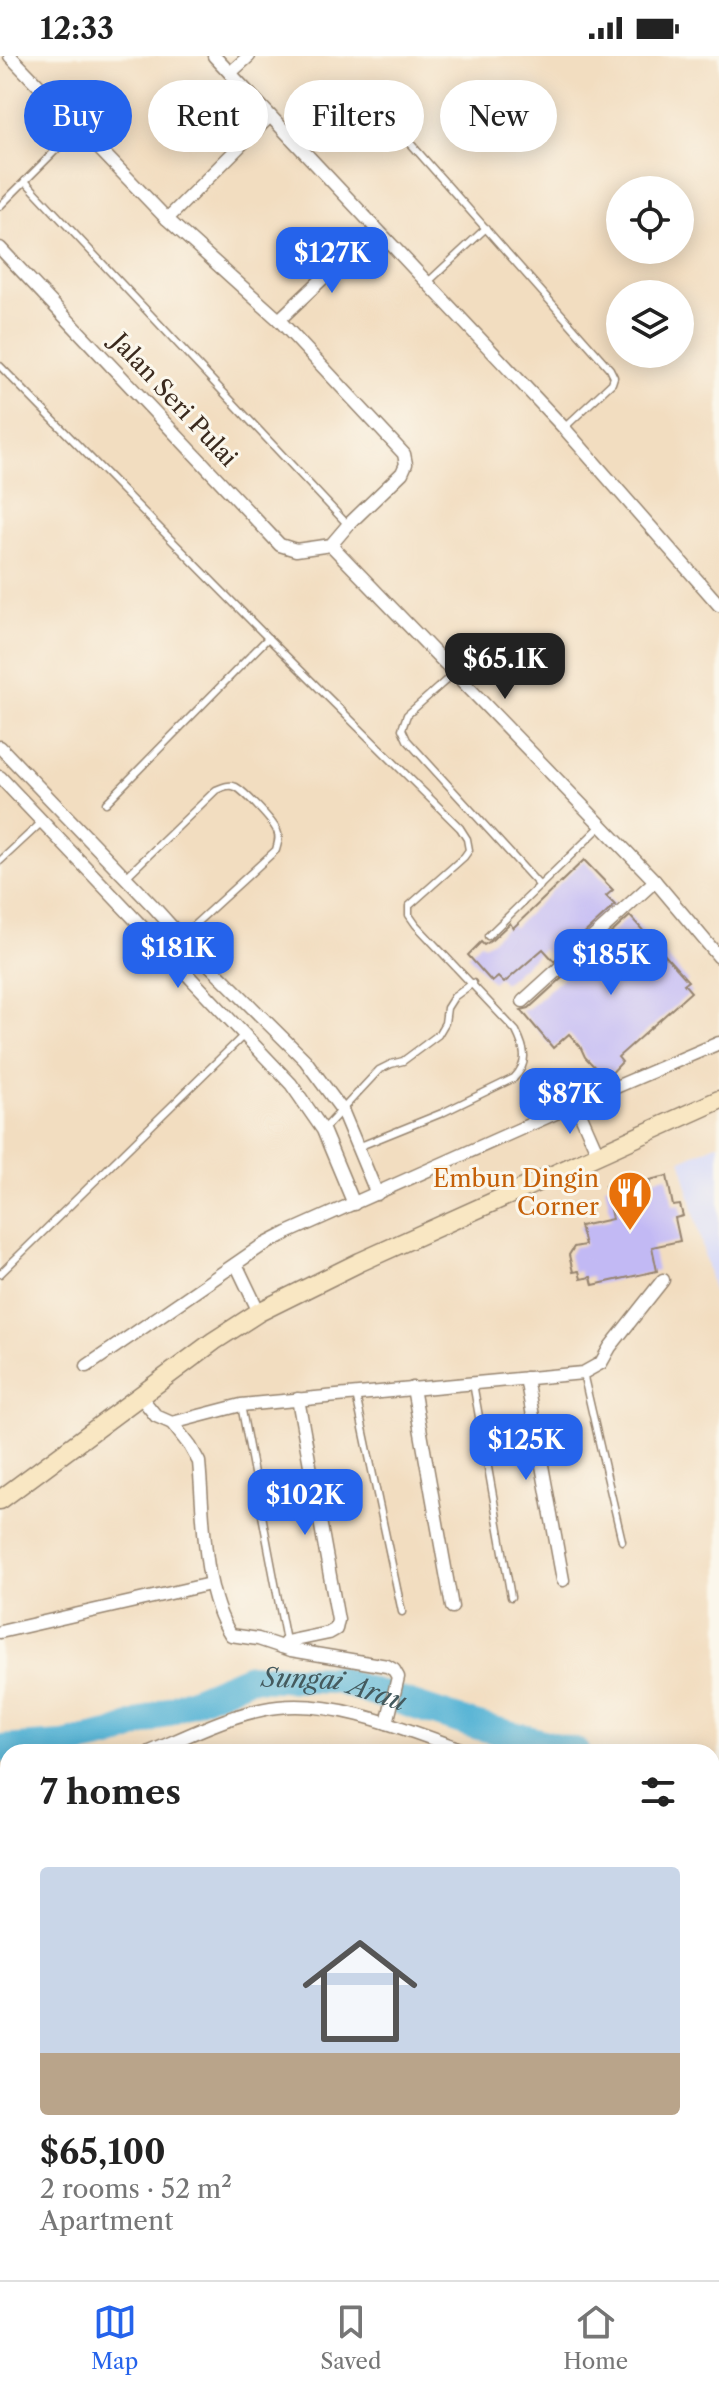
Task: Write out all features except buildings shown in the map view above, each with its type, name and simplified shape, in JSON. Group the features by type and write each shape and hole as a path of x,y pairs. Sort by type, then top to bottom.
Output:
{"main road":[{"path":"0,1500 214,1341 259,1312 360,1262 719,1100"}],"street":[{"path":"10,56 33,80"},
{"path":"214,56 284,131"},
{"path":"230,73 249,56"},
{"path":"167,219 270,116"},
{"path":"101,152 167,219 279,320 404,454 406,464 402,473 331,545 655,881 719,957"},
{"path":"303,152 564,428 719,605"},
{"path":"279,320 360,243"},
{"name":"Jalan Seri Pulai","path":"0,248 280,545 296,550 331,545"},
{"path":"0,747 181,937 305,1060 342,1110 377,1194"},
{"path":"0,777 291,1084 323,1130 354,1204"},
{"path":"523,1001 655,881"},
{"path":"87,1366 260,1247 287,1233 719,1043"},
{"path":"576,1104 598,1154"},
{"path":"236,1264 259,1312"},
{"path":"172,1423 241,1405 583,1373 601,1363 663,1280"},
{"path":"526,1378 563,1580"},
{"path":"413,1388 452,1607"},
{"path":"140,1396 156,1416 172,1423 199,1462 210,1584 225,1626 231,1635 284,1644 329,1633 336,1629 338,1620 298,1399"},
{"path":"0,1632 210,1584"},
{"path":"284,1644 291,1650 387,1666 394,1670 398,1677 388,1719"},
{"path":"168,1744 251,1713 279,1707 313,1708 388,1719 449,1744"}],"lane":[{"path":"0,206 54,152"},
{"path":"418,152 610,369 614,377 612,383 564,428"},
{"path":"25,181 348,525"},
{"path":"427,283 486,228"},
{"path":"0,366 460,828 467,839 469,850 464,857 409,906 409,915 516,1031 523,1045 525,1058 522,1070 514,1078 442,1113 358,1147"},
{"path":"106,803 268,638"},
{"path":"453,674 407,715 402,729 407,740 540,886"},
{"path":"126,877 216,790 228,785 237,788 271,822 278,832 276,850 181,937"},
{"path":"0,861 42,822"},
{"path":"488,936 601,826"},
{"path":"323,1130 379,1070 403,1061 438,1035 454,997 473,983"},
{"path":"0,1274 245,1034"},
{"path":"583,1373 622,1541"},
{"path":"473,1383 511,1597"},
{"path":"356,1395 402,1612"},
{"path":"241,1405 284,1644"}],"shaded area":[{"path":"719,1143 719,1315 681,1160"}],"waterway":[{"name":"Sungai Arau","path":"69,1744 114,1734 250,1677 336,1680 471,1724 546,1744"}],"place":[{"name":"Embun Dingin Corner","path":"630,1232"}]}
